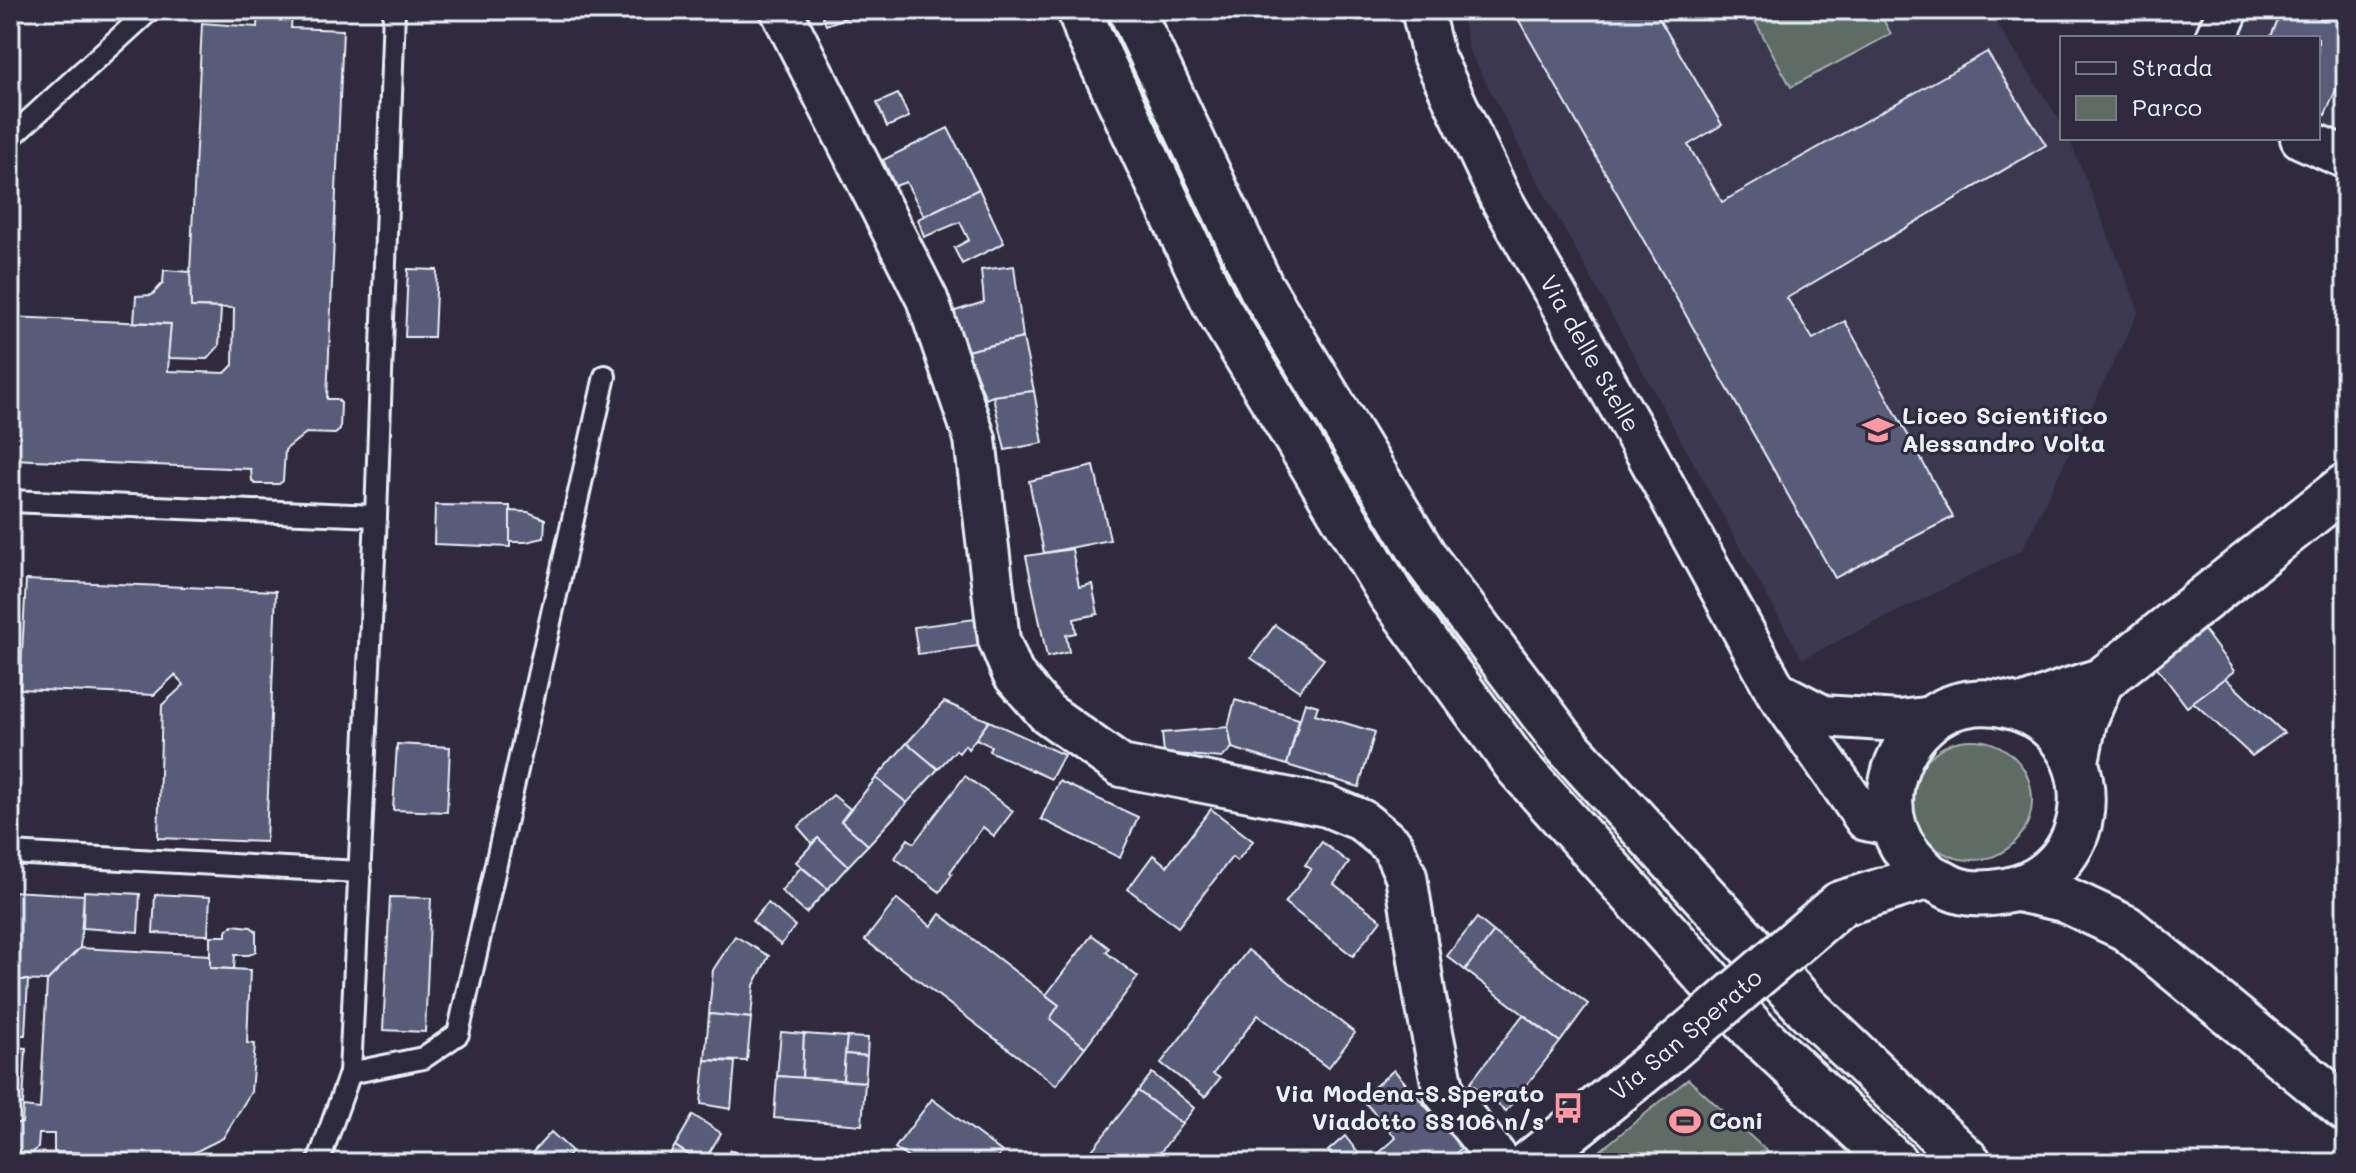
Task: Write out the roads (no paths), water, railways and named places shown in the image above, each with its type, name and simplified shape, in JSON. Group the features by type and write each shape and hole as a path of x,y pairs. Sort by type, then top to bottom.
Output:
{"main road":[{"path":"1080,10 1215,304 1391,595 1517,766 1754,1030 1895,1163"},
{"path":"1131,10 1261,287 1427,561 1567,746 1807,1008 1969,1163"},
{"path":"2022,708 2101,681 2346,486"},
{"path":"2076,761 2084,721 2101,681"},
{"path":"1992,701 2022,708 2045,721 2063,739 2076,761 2082,784 2083,807 2077,830 2064,855 2043,876 2018,889 1988,894 1957,890 1929,876 1907,854 1894,826 1890,796 1895,766 1910,738 1933,717 1962,705 1992,701"},
{"path":"1840,904 1894,826"},
{"path":"2077,830 2092,878 2126,928"},
{"path":"1840,904 1929,876"},
{"path":"2018,889 2064,899 2126,928 2346,1109"},
{"name":"Via San Sperato","path":"1530,1163 1660,1058 1840,904"}],"street":[{"path":"781,10 927,299 975,439 999,640 1013,674 1047,713 1121,766 1327,806 1361,820 1392,845 1406,876 1425,998 1444,1092 1501,1163"},
{"name":"Via delle Stelle","path":"1422,10 1433,55 1500,197 1647,454 1776,691 1866,820 1894,826"},
{"path":"2217,36 2228,10"},
{"path":"2306,140 2346,158"},
{"path":"1776,691 1823,716 1899,721 1933,717"}],"lane":[{"path":"10,138 150,10"},
{"path":"318,1163 350,1073 376,516 394,10"},
{"path":"350,1073 423,1058 458,1034 605,376"},
{"path":"10,501 376,516"},
{"path":"10,853 360,872"}],"place":[{"name":"Liceo Scientifico Alessandro Volta","path":"1878,430"},
{"name":"Via Modena-S.Sperato Viadotto SS106 n/s","path":"1568,1108"},
{"name":"Coni","path":"1685,1121"}]}
